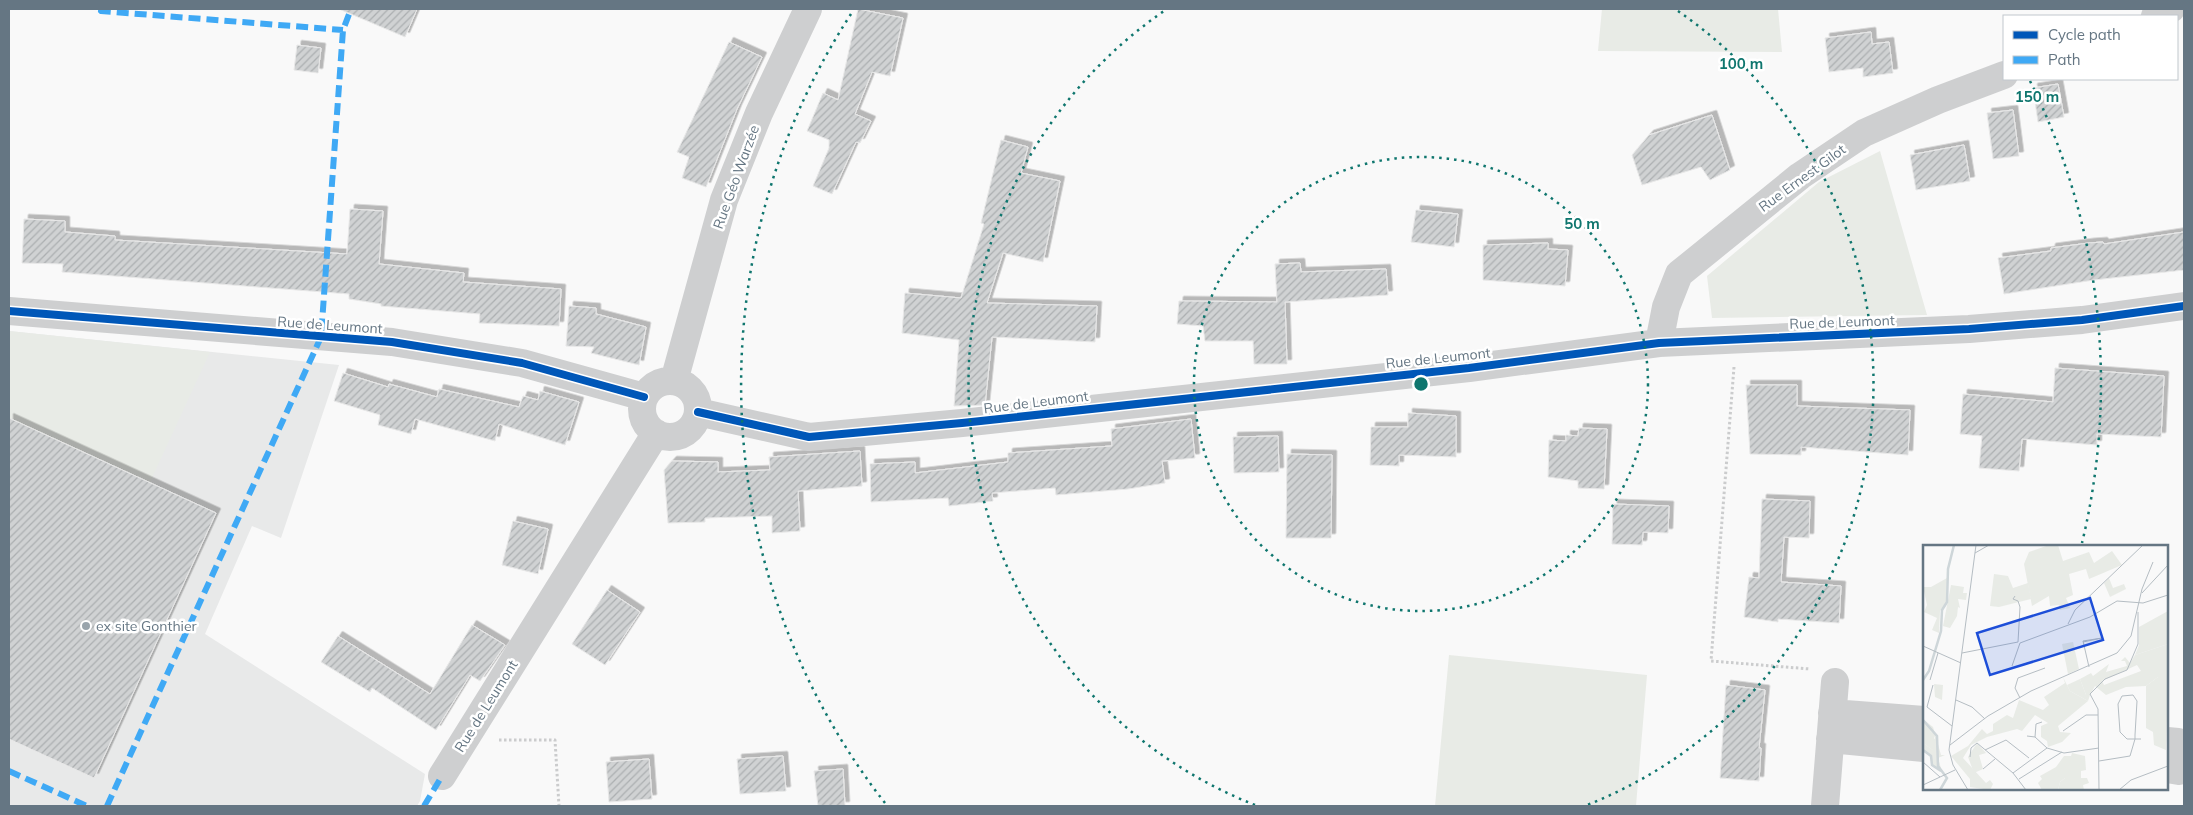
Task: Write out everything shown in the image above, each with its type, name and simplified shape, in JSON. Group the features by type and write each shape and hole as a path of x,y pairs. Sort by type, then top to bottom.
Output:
{"street":[{"name":"Rue Géo Warzée","path":"674,381 724,200 759,113 808,9"},
{"path":"2157,15 2171,9"},
{"name":"Rue Ernest Gilot","path":"1659,343 1666,307 1679,274 1800,176 1864,133 1938,100 2003,75"},
{"name":"Rue de Leumont","path":"698,412 809,437 971,422 1469,368 1659,343 1969,329 2082,320 2184,306"},
{"name":"Rue de Leumont","path":"9,311 392,342 522,363 644,397"},
{"path":"674,381 682,383 695,395 698,412 695,421 683,434 665,436 650,429 643,418 642,404 644,397 656,384 674,381"},
{"name":"Rue de Leumont","path":"442,776 656,433"},
{"path":"1824,806 1835,682"},
{"path":"1832,713 1923,720"},
{"path":"1830,739 1923,748"},
{"path":"2168,741 2178,742 2179,771 2168,770"}],"path":[{"path":"1734,339 1734,366 1711,661 1836,671 1835,682"},
{"path":"464,740 555,740 559,806"}],"shaded area":[{"path":"1602,9 1778,9 1782,52 1598,51"},
{"path":"1880,151 1927,315 1712,318 1707,276 1819,182"},
{"path":"9,331 339,365 281,538 252,526 205,634 425,774 420,801 417,806 9,806"},
{"path":"9,331 210,352 150,482 9,418"},
{"path":"1449,655 1647,675 1636,806 1435,806"}],"building":[{"path":"339,9 417,9 405,37"},
{"path":"858,9 903,18 890,76 872,72 855,114 871,121 860,143 856,142 832,194 813,186 829,148 829,140 807,131 823,93 838,100"},
{"path":"1871,32 1872,44 1889,42 1893,73 1863,77 1863,68 1829,72 1825,38"},
{"path":"729,42 762,57 737,109 706,187 682,178 689,157 677,152"},
{"path":"297,45 321,48 318,73 294,70"},
{"path":"2058,84 2064,117 2038,122 2033,88"},
{"path":"2013,110 2019,156 1993,159 1987,113"},
{"path":"1712,115 1730,170 1710,180 1701,167 1642,185 1632,155 1649,135"},
{"path":"1001,140 1028,147 1021,173 1060,181 1043,262 1003,253 987,303 1097,306 1095,342 992,337 985,405 954,406 959,340 902,333 905,293 961,298 984,224 981,223"},
{"path":"1964,145 1970,181 1916,190 1910,155"},
{"path":"350,209 383,211 379,264 464,273 463,282 561,289 559,326 479,323 480,314 381,306 381,304 349,299 349,294 62,272 63,264 22,263 24,219 65,221 65,232 115,236 115,240 347,254"},
{"path":"1416,210 1458,214 1454,247 1411,242"},
{"path":"2184,232 2184,270 2094,280 2004,294 1998,258 2051,251 2051,248 2089,243 2103,242 2104,244"},
{"path":"1548,243 1548,249 1568,250 1565,286 1483,280 1483,245"},
{"path":"1300,263 1301,272 1386,269 1388,295 1285,302 1287,364 1254,364 1253,341 1205,341 1203,326 1177,324 1179,301 1277,302 1275,264"},
{"path":"569,306 596,308 596,314 646,327 639,365 591,353 594,347 566,346"},
{"path":"2055,368 2164,376 2161,437 2097,434 2097,445 2022,439 2019,471 1979,468 1982,436 1960,434 1963,394 2053,402"},
{"path":"343,373 388,387 389,384 437,397 439,389 519,407 523,396 538,400 540,391 579,402 565,445 499,424 495,441 415,419 411,434 378,425 380,415 334,401"},
{"path":"1746,385 1797,385 1797,406 1910,410 1908,455 1801,447 1801,455 1750,454"},
{"path":"1408,413 1456,416 1456,457 1399,455 1399,466 1370,465 1371,427 1408,427"},
{"name":"ex site Gonthier","path":"9,418 216,513 94,778 9,739"},
{"path":"1191,419 1195,458 1162,461 1165,483 1128,489 1056,495 1055,488 992,493 993,501 949,506 948,498 871,502 870,464 915,462 915,473 1008,462 1008,453 1112,446 1111,429"},
{"path":"1579,428 1607,429 1604,489 1578,488 1578,481 1548,477 1549,440 1566,441 1566,435 1578,436"},
{"path":"1278,436 1279,472 1234,473 1233,437"},
{"path":"860,451 862,486 798,491 800,531 772,533 772,516 705,518 705,522 668,523 664,470 672,461 718,462 718,472 770,470 769,457"},
{"path":"1287,454 1332,455 1331,538 1286,538"},
{"path":"1762,499 1810,501 1809,538 1784,537 1781,582 1841,586 1839,623 1778,619 1778,622 1744,617 1749,577 1759,578"},
{"path":"1613,504 1669,506 1668,533 1643,532 1642,545 1612,544"},
{"path":"513,521 548,529 538,574 502,565"},
{"path":"607,590 640,612 605,665 572,644"},
{"path":"472,625 505,645 480,681 470,675 436,730 372,688 370,692 321,662 338,636 430,694"},
{"path":"1726,685 1765,690 1759,748 1761,748 1759,781 1720,778"},
{"path":"783,756 786,791 740,794 737,759"},
{"path":"649,759 652,799 609,802 606,762"},
{"path":"843,769 845,806 818,806 814,771"}],"marked path":[{"path":"102,9 101,11 343,30"},
{"path":"107,806 321,337 343,30 351,9"},
{"path":"9,771 87,806"},
{"path":"424,806 442,776"}],"cycle path":[{"path":"698,412 809,437 962,423 1469,368 1659,343 1969,329 2082,320 2184,306"},
{"path":"9,311 392,342 522,363 644,397"}],"place":[{"name":"ex site Gonthier","path":"86,626"}]}
